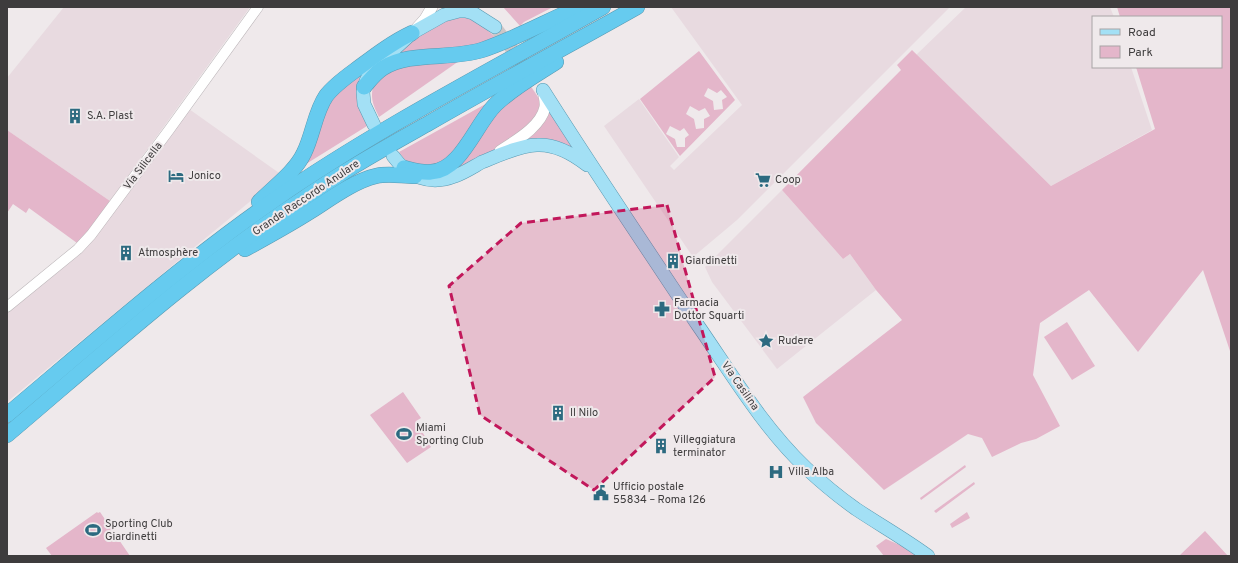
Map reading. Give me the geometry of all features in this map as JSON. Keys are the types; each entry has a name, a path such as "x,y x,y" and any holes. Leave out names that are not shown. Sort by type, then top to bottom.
{"highway":[{"path":"364,87 379,71 392,63 412,59 457,55 482,50 580,7"},
{"name":"Grande Raccordo Anulare","path":"7,415 167,280 223,237 297,185 362,143 604,7"},
{"name":"Grande Raccordo Anulare","path":"7,435 198,275 269,222 307,196 353,166 637,7"},
{"path":"198,275 286,227 360,182 382,175 419,171 432,172 440,171 447,167 460,154 490,111 509,92 585,44 650,7"},
{"path":"223,237 297,164 309,141 322,103 331,91 346,77 386,48 412,33"}],"main road":[{"path":"374,125 364,104 364,87 368,76 374,68 412,33 432,7"},
{"path":"477,7 495,27"},
{"path":"412,33 444,15 462,11 473,13 495,27"},
{"path":"482,162 511,144 533,126 545,107 543,90"},
{"name":"Via Casilina","path":"543,90 596,173 748,398 779,440 805,467 836,494 856,509 928,556"},
{"name":"Via Casilina","path":"410,172 429,180 447,179 482,162 523,147 537,145 553,146 564,150 579,159 596,173"},
{"path":"393,156 410,172"}],"street":[{"name":"Via Silicella","path":"7,307 78,249 91,235 258,7"}],"highlighted area":[{"path":"667,205 715,377 594,490 480,415 449,286 521,223"}],"shaded area":[{"path":"64,7 250,7 110,201 7,130 7,78"},
{"path":"671,7 950,7 737,220 693,257 604,126 639,99 679,157 670,166 674,170 742,105"},
{"path":"966,7 1110,7 1114,16 1092,16 1092,68 1131,68 1152,130 1051,186 916,55"},
{"path":"189,109 282,175 7,402 7,313 78,255 94,239"},
{"path":"782,190 843,259 850,254 876,290 777,369 712,282 705,267"}],"green space":[{"path":"503,7 553,7 524,22 520,26"},
{"path":"1117,7 1231,7 1231,354 1203,270 1138,352 1089,290 1040,323 1033,375 1060,426 1036,439 1021,443 992,457 982,438 968,434 884,490 816,423 803,397 902,320 876,290 850,254 843,259 782,190 901,70 897,65 912,50 1051,186 1155,129 1136,68 1222,68 1222,16 1120,16"},
{"path":"462,14 481,24 498,40 382,63 435,24"},
{"path":"699,51 735,100 680,156 640,99","holes":["708,88 717,93 721,90 727,97 722,100 723,109 714,110 713,101 704,96","690,106 699,111 705,108 710,116 704,119 704,128 696,129 694,119 686,114","670,126 680,131 684,128 689,135 685,138 685,147 677,147 675,139 666,134"]},
{"path":"382,55 360,78 358,85 360,110 367,126 306,164 331,95"},
{"path":"459,61 379,117 372,99 373,87 392,67"},
{"path":"528,82 540,100 541,110 519,137 461,168 441,173 490,114"},
{"path":"491,101 442,167 410,163 405,160 399,152"},
{"path":"549,105 580,154 523,142 533,135 542,121"},
{"path":"7,130 110,201 92,227 77,243 29,208 26,213 13,204 7,213"},
{"path":"1067,322 1095,366 1072,380 1044,337"},
{"name":"Miami Sporting Club","path":"403,392 421,418 416,421 431,447 407,463 370,415"},
{"path":"965,465 966,467 921,500 920,498"},
{"path":"974,482 975,484 936,513 934,511"},
{"name":"Sporting Club Giardinetti","path":"97,512 100,512 130,556 52,556 46,548"},
{"path":"967,512 970,518 952,528 950,524"},
{"path":"1205,531 1228,556 1179,556"},
{"path":"886,539 902,546 916,556 884,556 876,546"}],"tunnel":[{"path":"495,27 543,90"}],"place":[{"name":"S.A. Plast","path":"75,116"},
{"name":"Jonico","path":"176,176"},
{"name":"Coop","path":"763,180"},
{"name":"Atmosphère","path":"126,253"},
{"name":"Giardinetti","path":"673,261"},
{"name":"Farmacia Dottor Squarti","path":"662,309"},
{"name":"Rudere","path":"766,341"},
{"name":"Il Nilo","path":"558,413"},
{"name":"Miami Sporting Club","path":"404,434"},
{"name":"Villeggiatura terminator","path":"661,446"},
{"name":"Villa Alba","path":"776,472"},
{"name":"Ufficio postale 55834 – Roma 126","path":"601,493"},
{"name":"Sporting Club Giardinetti","path":"93,530"}]}
